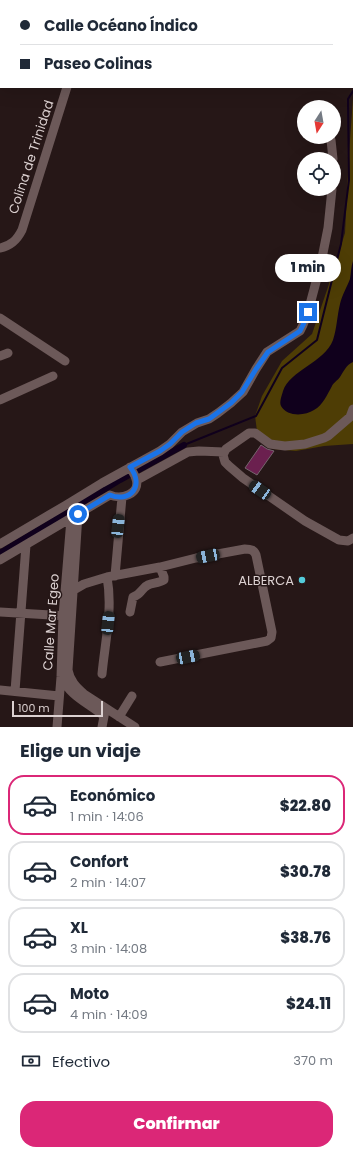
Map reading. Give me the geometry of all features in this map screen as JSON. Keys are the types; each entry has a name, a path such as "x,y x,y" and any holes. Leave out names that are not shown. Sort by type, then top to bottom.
{"street":[{"name":"Colina de Trinidad","path":"0,248 9,245 18,238 22,230 67,88"},
{"path":"0,544 66,505 106,489 133,473 170,444 182,432 196,423 209,419 231,403 242,392 268,352 300,331 303,325 308,312 321,262 328,228 331,196"},
{"path":"0,318 65,361"},
{"path":"0,400 53,376"},
{"path":"133,473 191,451 224,452 249,433 255,433 270,444 285,446 306,444 324,438 330,434 350,417 353,409"},
{"path":"224,452 225,462 243,478 305,521 339,540 348,541 353,538"},
{"path":"106,489 114,497 125,496 133,491 136,485 133,473"},
{"path":"0,560 75,516 106,489"},
{"path":"102,674 111,576 122,497"},
{"name":"Calle Mar Egeo","path":"57,727 59,696 65,677 67,616 75,516"},
{"path":"15,691 26,545"},
{"path":"69,592 84,584 111,576 245,549 254,551 272,632 271,638 267,641 160,662"},
{"path":"130,612 133,597 140,594 143,588 147,585 164,580 160,567"},
{"path":"0,612 67,616"},
{"path":"65,677 65,685 74,695 104,712 119,717 135,727"},
{"path":"0,690 59,696"},
{"path":"119,717 132,696"},
{"path":"102,727 104,712"}],"shaded area":[{"path":"353,98 353,444 324,446 296,451 273,449 260,440 255,416 262,396 282,361 312,334 345,233"},
{"path":"353,261 353,362 347,366 317,408 310,412 301,414 292,414 287,412 280,403 283,391 287,384 292,377 322,355 329,348 333,340 340,304 350,279"}],"building":[{"path":"261,445 274,451 257,475 245,468"}],"waterway":[{"path":"184,445 256,416 282,368 317,340 341,244 349,180 348,99 353,91"},
{"path":"0,553 120,480 184,445"}],"place":[{"name":"ALBERCA","path":"302,580"}],"route":[{"path":"78,514 110,495 114,497 122,497 130,494 137,483 136,477 130,467 160,451 192,425 209,419 231,403 242,392 262,359 268,352 300,331 308,312"}]}
